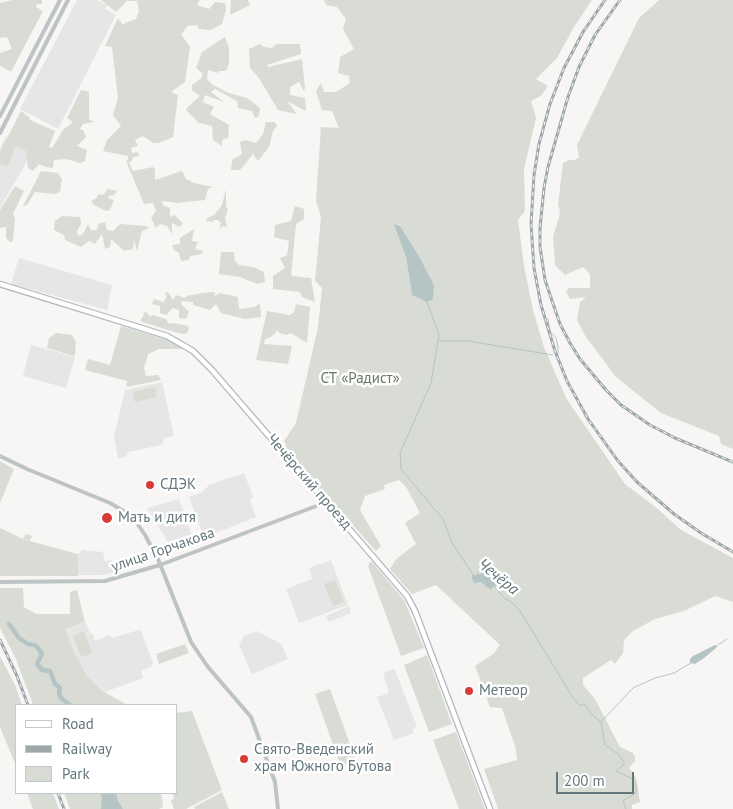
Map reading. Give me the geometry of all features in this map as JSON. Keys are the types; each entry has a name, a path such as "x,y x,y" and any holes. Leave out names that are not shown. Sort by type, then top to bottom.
{"main road":[{"name":"Чечёрский проезд","path":"0,284 167,336 197,354 212,370 397,583 411,604 490,809"}],"street":[{"path":"0,116 60,0"},
{"path":"0,133 68,0"},
{"path":"17,83 19,86 24,87"},
{"path":"8,102 12,101 15,105"},
{"path":"0,456 26,470 110,503 124,511 137,523 160,564 191,642 208,667 251,717 276,782 278,809"},
{"name":"улица Горчакова","path":"0,582 105,581 160,564 327,502"}],"shaded area":[{"path":"77,0 97,0 107,5 105,9 116,15 58,129 20,109"},
{"path":"6,136 33,151 0,208 0,150"},
{"path":"394,224 400,226 434,285 433,299 427,302 412,295 406,257"},
{"path":"19,258 112,285 107,310 11,284"},
{"path":"31,345 75,357 66,388 23,376"},
{"path":"162,382 174,436 165,438 161,445 128,452 126,457 118,458 114,437 125,390"},
{"path":"244,473 253,496 250,501 256,517 206,537 202,532 189,497 201,493 209,485"},
{"path":"179,499 192,536 169,544 147,508"},
{"path":"82,550 103,552 105,561 112,560 116,572 103,575 78,575 78,555"},
{"path":"331,560 348,605 299,623 286,589 312,579 309,568"},
{"path":"488,569 487,574 495,575 500,580 498,585 491,590 481,582 474,583 472,578 472,575 476,575 479,571 478,574"},
{"path":"349,606 351,613 329,622 326,616"},
{"path":"85,622 95,641 110,635 112,638 141,631 153,663 151,667 141,671 143,678 105,692 87,676 64,629"},
{"path":"257,631 281,644 288,659 252,674 239,645 244,636"},
{"path":"715,645 718,646 704,658 695,664 690,663 690,659 693,656"},
{"path":"393,669 417,727 413,728 414,733 394,740 377,697 389,693 383,673"},
{"path":"100,794 116,794 123,809 101,809"}],"green space":[{"path":"12,0 42,0 42,4 37,4 36,7 43,11 11,72 0,66 0,53 12,49 7,37 0,38 0,3"},
{"path":"101,0 200,0 197,5 209,9 215,2 225,3 226,10 222,24 210,30 199,29 197,25 188,26 181,34 190,47 185,82 171,92 178,95 173,137 159,143 153,143 143,136 135,140 138,146 131,148 132,153 138,152 139,156 133,157 129,163 133,171 153,167 155,169 155,180 182,171 186,179 194,183 213,187 208,189 205,200 177,203 162,201 164,206 170,208 170,217 175,215 183,224 179,227 172,223 172,234 167,226 160,224 156,228 151,218 156,211 153,203 144,204 126,161 128,156 103,151 107,140 121,126 113,115 118,98 112,47 105,46 118,18 123,25 136,19 139,11 137,1 127,1 116,12"},
{"path":"231,0 248,0 250,5 230,15"},
{"name":"СТ «Радист»","path":"324,0 592,0 557,58 536,79 548,86 541,96 531,101 536,118 524,169 525,211 518,220 524,266 533,310 544,347 566,398 625,484 658,509 681,530 733,558 733,602 715,596 684,611 655,619 633,631 624,640 623,653 615,664 611,660 583,678 583,685 595,699 620,747 633,753 635,757 635,761 629,768 636,778 640,802 632,805 632,809 498,809 484,769 517,760 516,749 502,708 490,707 475,666 493,654 500,645 436,585 412,594 390,569 396,559 416,544 405,523 420,513 406,487 399,480 384,485 385,489 365,496 360,510 381,546 376,551 284,448 286,445 284,441 296,423 318,327 322,288 315,281 321,217 316,201 321,127 339,128 332,111 322,110 316,91 321,83 324,92 336,92 350,83 349,76 338,73 340,57 354,49 343,29 346,19 337,7 326,5","holes":["395,224 400,226 434,285 412,295 406,257"]},
{"path":"659,0 733,0 733,449 721,444 719,436 661,413 616,377 586,337 577,320 580,302 586,297 570,299 566,292 569,288 590,288 590,274 583,267 565,275 555,265 553,237 560,210 558,205 563,163 579,157 577,145 639,18"},
{"path":"225,37 229,48 229,64 226,71 219,71 218,73 208,70 207,79 213,85 229,93 247,98 260,108 259,116 255,118 252,111 238,108 237,101 215,89 211,92 224,102 205,95 203,102 214,107 210,114 229,125 228,138 222,140 222,146 213,140 212,126 199,123 186,110 200,96 192,90 192,85 203,74 196,68 202,52"},
{"path":"260,44 264,47 272,48 277,44 300,44 301,54 267,65 268,67 302,59 304,91 299,82 290,87 290,95 305,98 306,111 287,101 297,114 278,110 259,78 250,68 249,49"},
{"path":"81,90 89,92 89,119 94,122 83,124 80,129 83,130 86,137 77,146 87,150 85,161 80,163 66,159 54,160 53,168 39,164 33,171 28,168 26,151 16,145 8,166 0,164 0,152 21,111 30,120 55,131 49,147 52,148 63,130 73,122 67,118"},
{"path":"266,122 275,122 277,126 273,131 269,147 258,161 253,154 240,170 231,170 232,160 242,154 240,142 245,140 256,143 263,134"},
{"path":"41,171 58,173 62,179 60,192 55,194 35,192 27,205 23,206"},
{"path":"15,186 24,191 13,214 15,219 13,241 10,242 6,238 6,227 0,228 0,210"},
{"path":"107,189 117,191 114,195 109,196 108,198 114,200 110,210 106,211 94,205 91,201 97,198 98,194 104,195"},
{"path":"226,189 226,206 228,210 225,218 227,227 222,226 219,231 221,223 218,220 213,222 206,221 222,205"},
{"path":"295,206 304,209 304,219 296,224 291,276 311,278 315,302 302,297 300,292 273,289 273,276 285,268 280,258 287,255 289,241 274,237 275,225 291,221"},
{"path":"62,216 80,217 81,224 77,231 78,236 83,234 88,224 91,230 97,230 98,224 105,222 107,230 113,231 120,224 146,226 149,228 142,231 137,251 134,240 133,249 124,251 111,239 110,247 105,249 102,234 95,244 89,241 81,247 65,240 64,235 54,230 55,221"},
{"path":"194,229 192,241 198,242 195,249 203,251 202,254 190,256 189,260 181,261 179,253 174,250 172,245 180,244 180,238"},
{"path":"221,252 234,252 235,261 239,265 253,267 264,272 265,282 257,284 240,277 219,274"},
{"path":"168,292 173,300 176,295 185,298 202,293 215,292 214,296 220,293 238,297 239,309 255,307 260,303 261,317 245,319 221,313 216,304 210,310 193,305 193,302 182,301 181,304 189,312 186,319 179,318 179,310 172,308 167,315 160,313 160,306 152,304 154,299 166,303 164,301 167,297 165,293"},
{"path":"296,304 310,307 307,343 291,333 287,335 279,333 278,330 271,337 265,339 264,344 292,346 288,364 256,360 267,311 290,315 294,312"},
{"path":"144,312 151,316 166,319 169,324 174,323 188,326 189,329 186,334 178,333 142,322 140,320"},
{"path":"121,326 168,340 183,349 159,349 148,354 144,368 146,376 158,375 161,380 126,387 127,381 85,370 88,359 110,365"},
{"path":"56,333 72,335 76,342 75,355 47,348 49,338"},
{"path":"155,387 157,397 135,402 133,392"},
{"path":"0,461 14,469 0,503"},
{"path":"0,528 23,539 26,534 32,536 30,541 26,540 78,554 78,576 0,576"},
{"path":"370,562 404,600 424,648 401,656 368,566"},
{"path":"335,580 344,602 333,606 324,584"},
{"path":"0,588 23,588 24,607 36,614 70,614 70,592 77,590 85,622 65,629 73,650 87,676 103,691 125,704 33,704 16,659 0,628"},
{"path":"84,631 92,653 81,657 73,636"},
{"path":"185,644 189,653 159,664 156,654"},
{"path":"427,655 452,724 429,732 404,665"},
{"path":"0,656 15,685 22,704 15,704 15,764 0,727"},
{"path":"330,689 356,761 341,767 315,694"},
{"path":"192,711 222,790 186,809 174,809 171,801 174,798 172,794 178,794 178,713"},
{"path":"456,732 485,809 459,809 433,740"},
{"path":"222,792 229,809 195,809 194,807"},
{"path":"27,794 53,794 59,809 33,809"},
{"path":"64,794 161,794 163,807 159,809 70,809"}],"waterway":[{"name":"Чечёра","path":"427,302 439,334 431,383 400,453 401,469 443,519 452,543 474,576"},
{"path":"548,319 550,331 556,338 558,354"},
{"path":"438,341 468,341 553,355"},
{"name":"Чечёра","path":"495,587 503,597 514,604 520,611 574,699 579,705 585,705 591,714 601,722 605,745 619,755 624,762 624,765 616,771 631,778 636,783 636,793 623,801 626,809"},
{"path":"9,624 19,638 38,648 42,654 37,664 42,670 50,671 55,684 60,688 59,694 61,698 69,704"},
{"path":"718,645 727,639"},
{"path":"601,722 633,688 655,678 674,673 691,663"}],"railway":[{"path":"605,0 583,32 564,68 550,104 539,144 534,175 531,224 534,268 541,305 555,351 567,381 588,419 618,461 637,482 674,514 733,552"},
{"path":"620,0 595,35 579,67 568,97 548,167 540,228 540,247 545,280 560,324 570,343 580,359 621,405 650,425 675,438 733,462"},
{"path":"0,640 28,704"},
{"path":"58,794 64,809"}],"place":[{"name":"СДЭК","path":"150,485"},
{"name":"Мать и дитя","path":"107,518"},
{"name":"Метеор","path":"469,691"},
{"name":"Свято-Введенский храм Южного Бутова","path":"244,759"}]}
